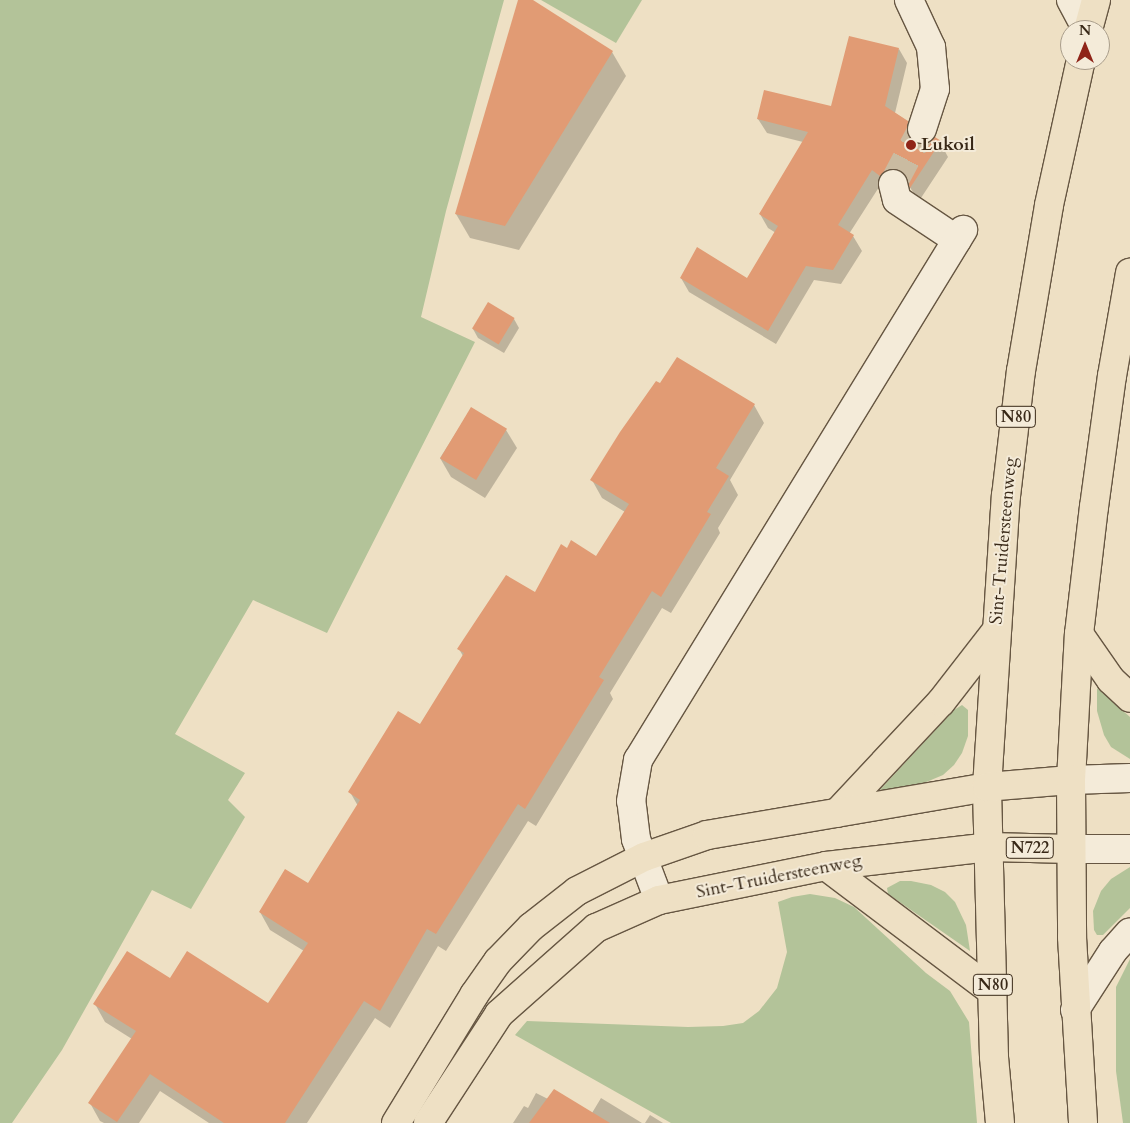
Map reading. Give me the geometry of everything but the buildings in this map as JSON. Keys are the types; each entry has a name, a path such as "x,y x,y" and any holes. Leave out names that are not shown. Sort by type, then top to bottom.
{"main road":[{"path":"1090,20 1096,0"},
{"name":"Sint-Truidersteenweg","path":"989,847 988,787 996,631 1006,496 1021,371 1049,205 1079,70"},
{"path":"1082,1123 1075,1010 1071,780 1080,634 1110,386 1130,273"},
{"path":"837,813 941,702 996,631"},
{"path":"1080,634 1110,680 1130,698"},
{"path":"396,1123 474,995 498,961 531,927 578,891 644,857 707,835 988,787 1071,780"},
{"name":"Sint-Truidersteenweg","path":"428,1123 499,1014 596,928 659,900 826,866 989,847 1071,849"},
{"name":"N80","path":"989,847 994,1057 1000,1123"},
{"path":"826,866 993,992"}],"street":[{"path":"909,0 931,47 935,89 922,129"},
{"path":"1071,0 1082,20"},
{"path":"659,900 636,839 631,801 638,760 960,235 897,200 893,184"},
{"path":"1071,780 1130,778"},
{"path":"1071,849 1130,849"},
{"path":"1075,1010 1112,951 1130,932"}],"green space":[{"path":"0,0 504,0 446,211 421,317 475,342 327,633 253,600 175,734 245,773 228,800 245,817 191,909 152,890 62,1050 12,1123 0,1123"},
{"path":"541,0 642,0 616,43"},
{"path":"1097,688 1130,717 1130,759 1111,747 1104,735 1097,711"},
{"path":"962,705 968,710 968,736 962,753 954,765 943,775 924,783 878,792 954,710"},
{"path":"1130,867 1130,908 1103,935 1097,935 1094,930 1093,911 1101,891 1111,879"},
{"path":"900,881 931,885 945,892 955,902 966,925 970,951 888,894 887,888"},
{"path":"810,894 835,898 854,907 926,973 950,991 969,1022 977,1123 671,1123 515,1035 527,1021 688,1027 723,1026 743,1023 759,1011 777,988 787,952 778,902"},
{"path":"1130,959 1130,1123 1123,1123 1116,1071 1116,987"}],"tunnel":[{"path":"893,184 922,129"}],"place":[{"name":"Lukoil","path":"911,145"}]}
